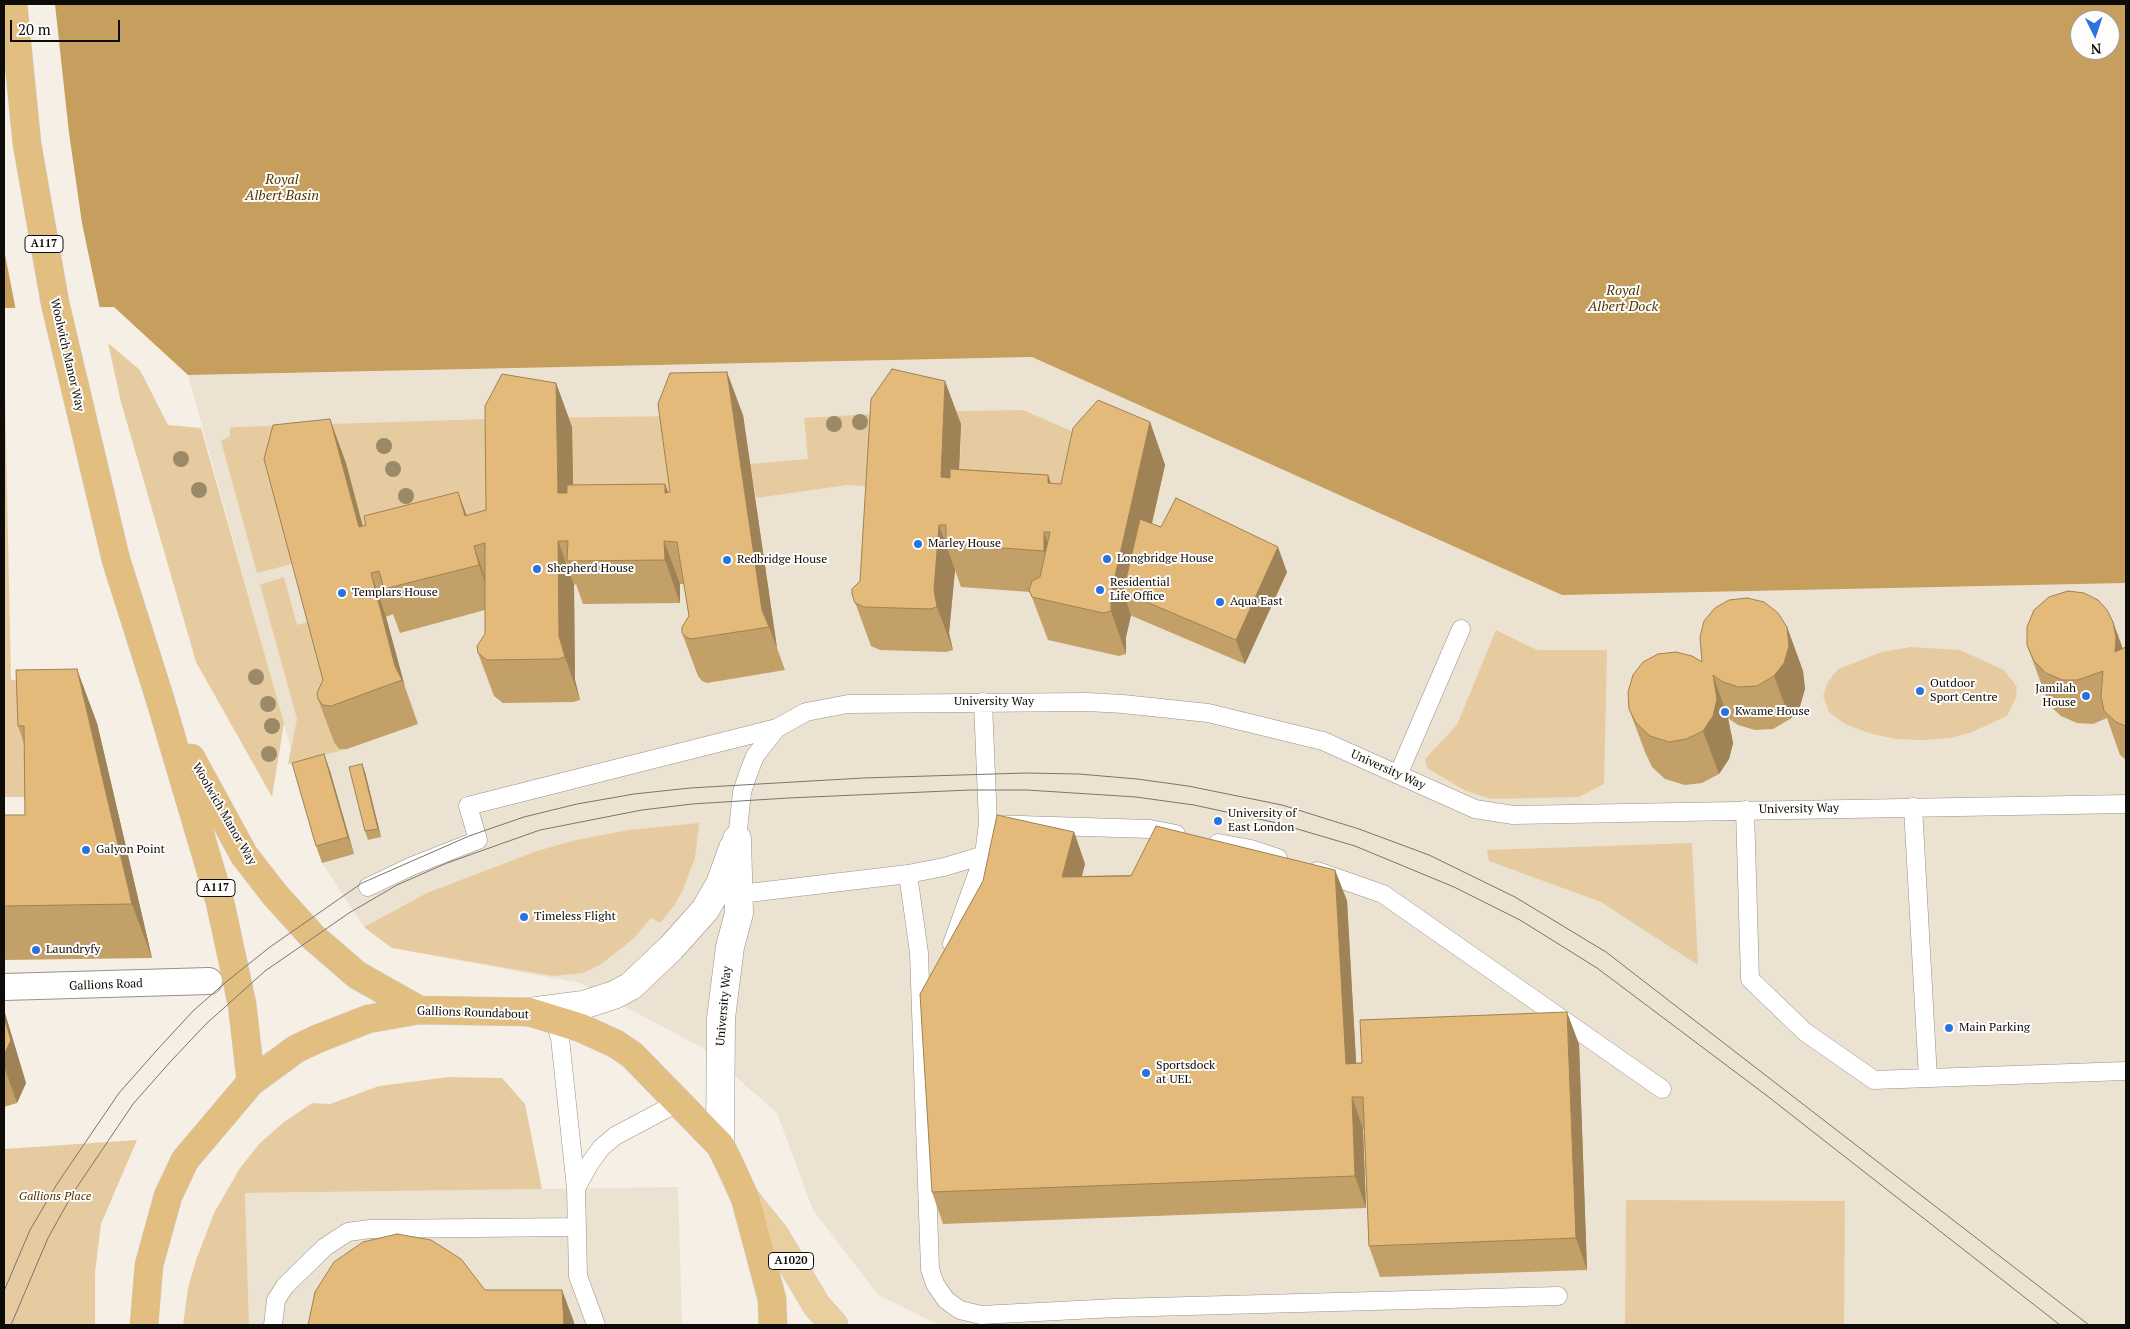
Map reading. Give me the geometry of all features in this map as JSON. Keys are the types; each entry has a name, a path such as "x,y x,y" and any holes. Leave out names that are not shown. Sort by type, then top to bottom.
{"highway":[{"name":"Woolwich Manor Way","path":"13,4 28,144 54,303 116,560 160,699 220,902 242,1004 251,1082"},
{"name":"Woolwich Manor Way","path":"160,699 244,855 275,895 313,937 357,975 419,1010"},
{"name":"Gallions Roundabout","path":"144,1325 148,1265 168,1196 185,1160 251,1082 296,1049 317,1039 368,1019 419,1010 541,1016 581,1028 616,1044 632,1055 720,1145 745,1198 772,1299 773,1325"}],"main road":[{"name":"A1020","path":"745,1198 774,1234 817,1306 834,1325"}],"street":[{"name":"University Way","path":"720,1145 721,1018 730,947 739,914 740,894 737,838"},
{"name":"University Way","path":"541,1016 614,995 631,986 671,948 705,910 720,884 737,838"},
{"name":"Gallions Road","path":"4,987 209,981"}],"lane":[{"path":"1398,775 1461,629"},
{"path":"946,963 984,855 988,824 983,702"},
{"name":"University Way","path":"737,838 742,792 750,768 755,756 777,728 806,712 848,704 983,702 1123,704 1208,713 1323,741 1487,813 1513,815 2126,804"},
{"path":"368,887 412,866 478,840 468,806 777,728"},
{"path":"1913,807 1928,1078"},
{"path":"1745,810 1750,980 1805,1032 1874,1080 2126,1072"},
{"path":"988,824 1150,829 1252,849 1383,894 1662,1089"},
{"path":"740,894 908,874 944,867 984,855"},
{"path":"908,874 919,953 930,1269 935,1284 946,1300 960,1310 981,1315 1115,1308 1558,1296"},
{"path":"922,1009 938,979"},
{"path":"541,1016 560,1038 576,1188 578,1276 596,1325"},
{"path":"576,1188 601,1148 615,1136 679,1102"},
{"path":"273,1325 276,1300 285,1286 325,1247 348,1232 370,1229 576,1227"}],"shaded area":[{"name":"University of East London","path":"1032,357 1562,595 2126,583 2126,1325 939,1325 878,1295 813,1210 777,1113 703,1048 580,983 392,948 364,927 322,863 188,375"},
{"path":"678,1187 682,1325 249,1325 245,1193"}],"green space":[{"path":"108,343 140,370 168,425 201,428 284,723 272,797 196,662 121,402"},
{"path":"4,346 11,680 33,679 38,797 4,797"},
{"path":"1023,410 1108,447 1081,500 959,493 961,424 909,412"},
{"path":"906,412 883,487 847,485 756,498 750,464 808,459 804,418"},
{"path":"686,416 683,511 573,513 572,427 501,510 257,573 221,441 230,436 230,428 237,427 518,418"},
{"path":"284,577 297,625 311,621 339,749 347,749 288,764 297,719 260,585"},
{"path":"1496,630 1537,650 1607,650 1604,784 1579,797 1491,799 1464,790 1427,768 1425,759 1457,725"},
{"name":"Outdoor Sport Centre","path":"1911,647 1960,650 2004,670 2017,687 2016,698 2007,716 1972,732 1951,738 1922,740 1895,739 1869,733 1845,724 1829,712 1823,696 1828,682 1838,669 1882,652"},
{"path":"699,823 695,858 682,892 673,907 660,923 651,918 634,938 600,965 583,973 553,976 392,948 364,927 427,893 537,851 576,840 629,830"},
{"path":"1692,843 1698,965 1601,902 1489,861 1487,850"},
{"path":"449,1077 502,1078 525,1104 542,1189 245,1193 249,1325 183,1325 188,1288 196,1260 214,1213 240,1168 259,1144 284,1122 312,1103 330,1104 379,1086"},
{"name":"Gallions Place","path":"137,1140 101,1224 95,1273 95,1325 4,1325 4,1149"},
{"path":"1626,1200 1845,1201 1844,1325 1625,1325"}],"water":[{"name":"Royal Albert Dock","path":"4,4 2126,4 2126,583 1562,595 1032,357 188,375 114,307 4,308"}],"pier":[{"path":"4,4 55,4 69,133 82,223 100,309 16,311 4,249"}],"building":[{"path":"892,369 945,381 941,477 950,478 950,469 1048,475 1048,483 1061,484 1073,428 1098,400 1150,422 1111,594 1111,611 1103,613 1032,597 1029,590 1032,581 1040,577 1050,532 1044,532 1044,551 946,544 946,525 939,525 934,590 937,607 930,609 864,607 855,603 852,589 860,581 871,399"},
{"path":"727,372 762,610 769,627 691,639 686,637 682,633 682,627 689,616 677,542 664,541 665,560 567,561 568,541 558,541 559,636 565,657 558,659 487,660 478,653 477,646 485,634 485,543 474,546 479,565 384,589 379,571 371,573 395,666 402,680 331,706 323,705 318,699 317,693 323,680 264,459 273,425 330,419 359,527 366,525 364,516 458,492 465,516 486,510 485,406 502,374 556,383 558,493 567,493 567,485 665,484 665,493 670,492 658,404 670,373"},
{"path":"1176,498 1278,547 1236,640 1123,592 1140,519 1161,527"},
{"path":"2068,591 2084,593 2098,600 2107,610 2113,622 2116,637 2115,652 2126,647 2126,726 2116,722 2104,711 2101,696 2103,671 2078,680 2062,680 2046,673 2034,661 2027,645 2027,627 2034,610 2049,597"},
{"path":"1747,598 1764,602 1778,613 1787,627 1789,646 1784,663 1774,676 1757,686 1739,687 1723,682 1713,675 1717,699 1713,716 1703,731 1686,739 1669,742 1650,736 1636,723 1629,709 1628,692 1633,675 1643,662 1658,654 1676,652 1692,656 1702,662 1700,637 1704,621 1715,608 1729,600"},
{"name":"Galyon Point","path":"77,669 132,904 4,906 4,815 25,815 24,726 18,726 16,670"},
{"path":"324,754 348,837 316,846 292,763"},
{"path":"362,764 378,829 365,831 349,767"},
{"name":"Sportsdock at UEL","path":"997,815 1074,832 1062,877 1131,876 1156,826 1335,870 1346,1064 1362,1063 1360,1020 1567,1012 1576,1238 1369,1246 1363,1097 1352,1097 1355,1176 932,1192 920,994 983,881"},
{"path":"4,1017 11,1040 4,1055"},
{"path":"397,1234 431,1240 461,1259 485,1290 562,1290 564,1325 308,1325 315,1292 334,1262 363,1242"}],"tram line":[{"path":"4,1291 30,1230 57,1184 119,1093 193,1011 226,982 270,947 362,883 469,836 524,817 577,804 634,794 690,788 863,778 1026,773 1079,774 1137,779 1188,786 1282,805 1359,829 1429,855 1515,897 1606,952 2089,1325"},
{"path":"11,1325 48,1238 73,1193 133,1104 206,1024 265,971 349,913 397,885 447,863 540,830 642,810 692,804 788,798 970,790 1027,790 1136,797 1194,805 1277,823 1355,846 1454,887 1520,920 1597,968 1766,1095 2060,1325"}],"place":[{"name":"Marley House","path":"918,544"},
{"name":"Longbridge House","path":"1107,559"},
{"name":"Redbridge House","path":"727,560"},
{"name":"Shepherd House","path":"537,569"},
{"name":"Residential Life Office","path":"1100,590"},
{"name":"Templars House","path":"342,593"},
{"name":"Aqua East","path":"1220,602"},
{"name":"Outdoor Sport Centre","path":"1920,691"},
{"name":"Jamilah House","path":"2086,696"},
{"name":"Kwame House","path":"1725,712"},
{"name":"University of East London","path":"1218,821"},
{"name":"Galyon Point","path":"86,850"},
{"name":"Timeless Flight","path":"524,917"},
{"name":"Laundryfy","path":"36,950"},
{"name":"Main Parking","path":"1949,1028"},
{"name":"Sportsdock at UEL","path":"1146,1073"}],"water label":[{"name":"Royal Albert Basin","path":"282,188"}]}
